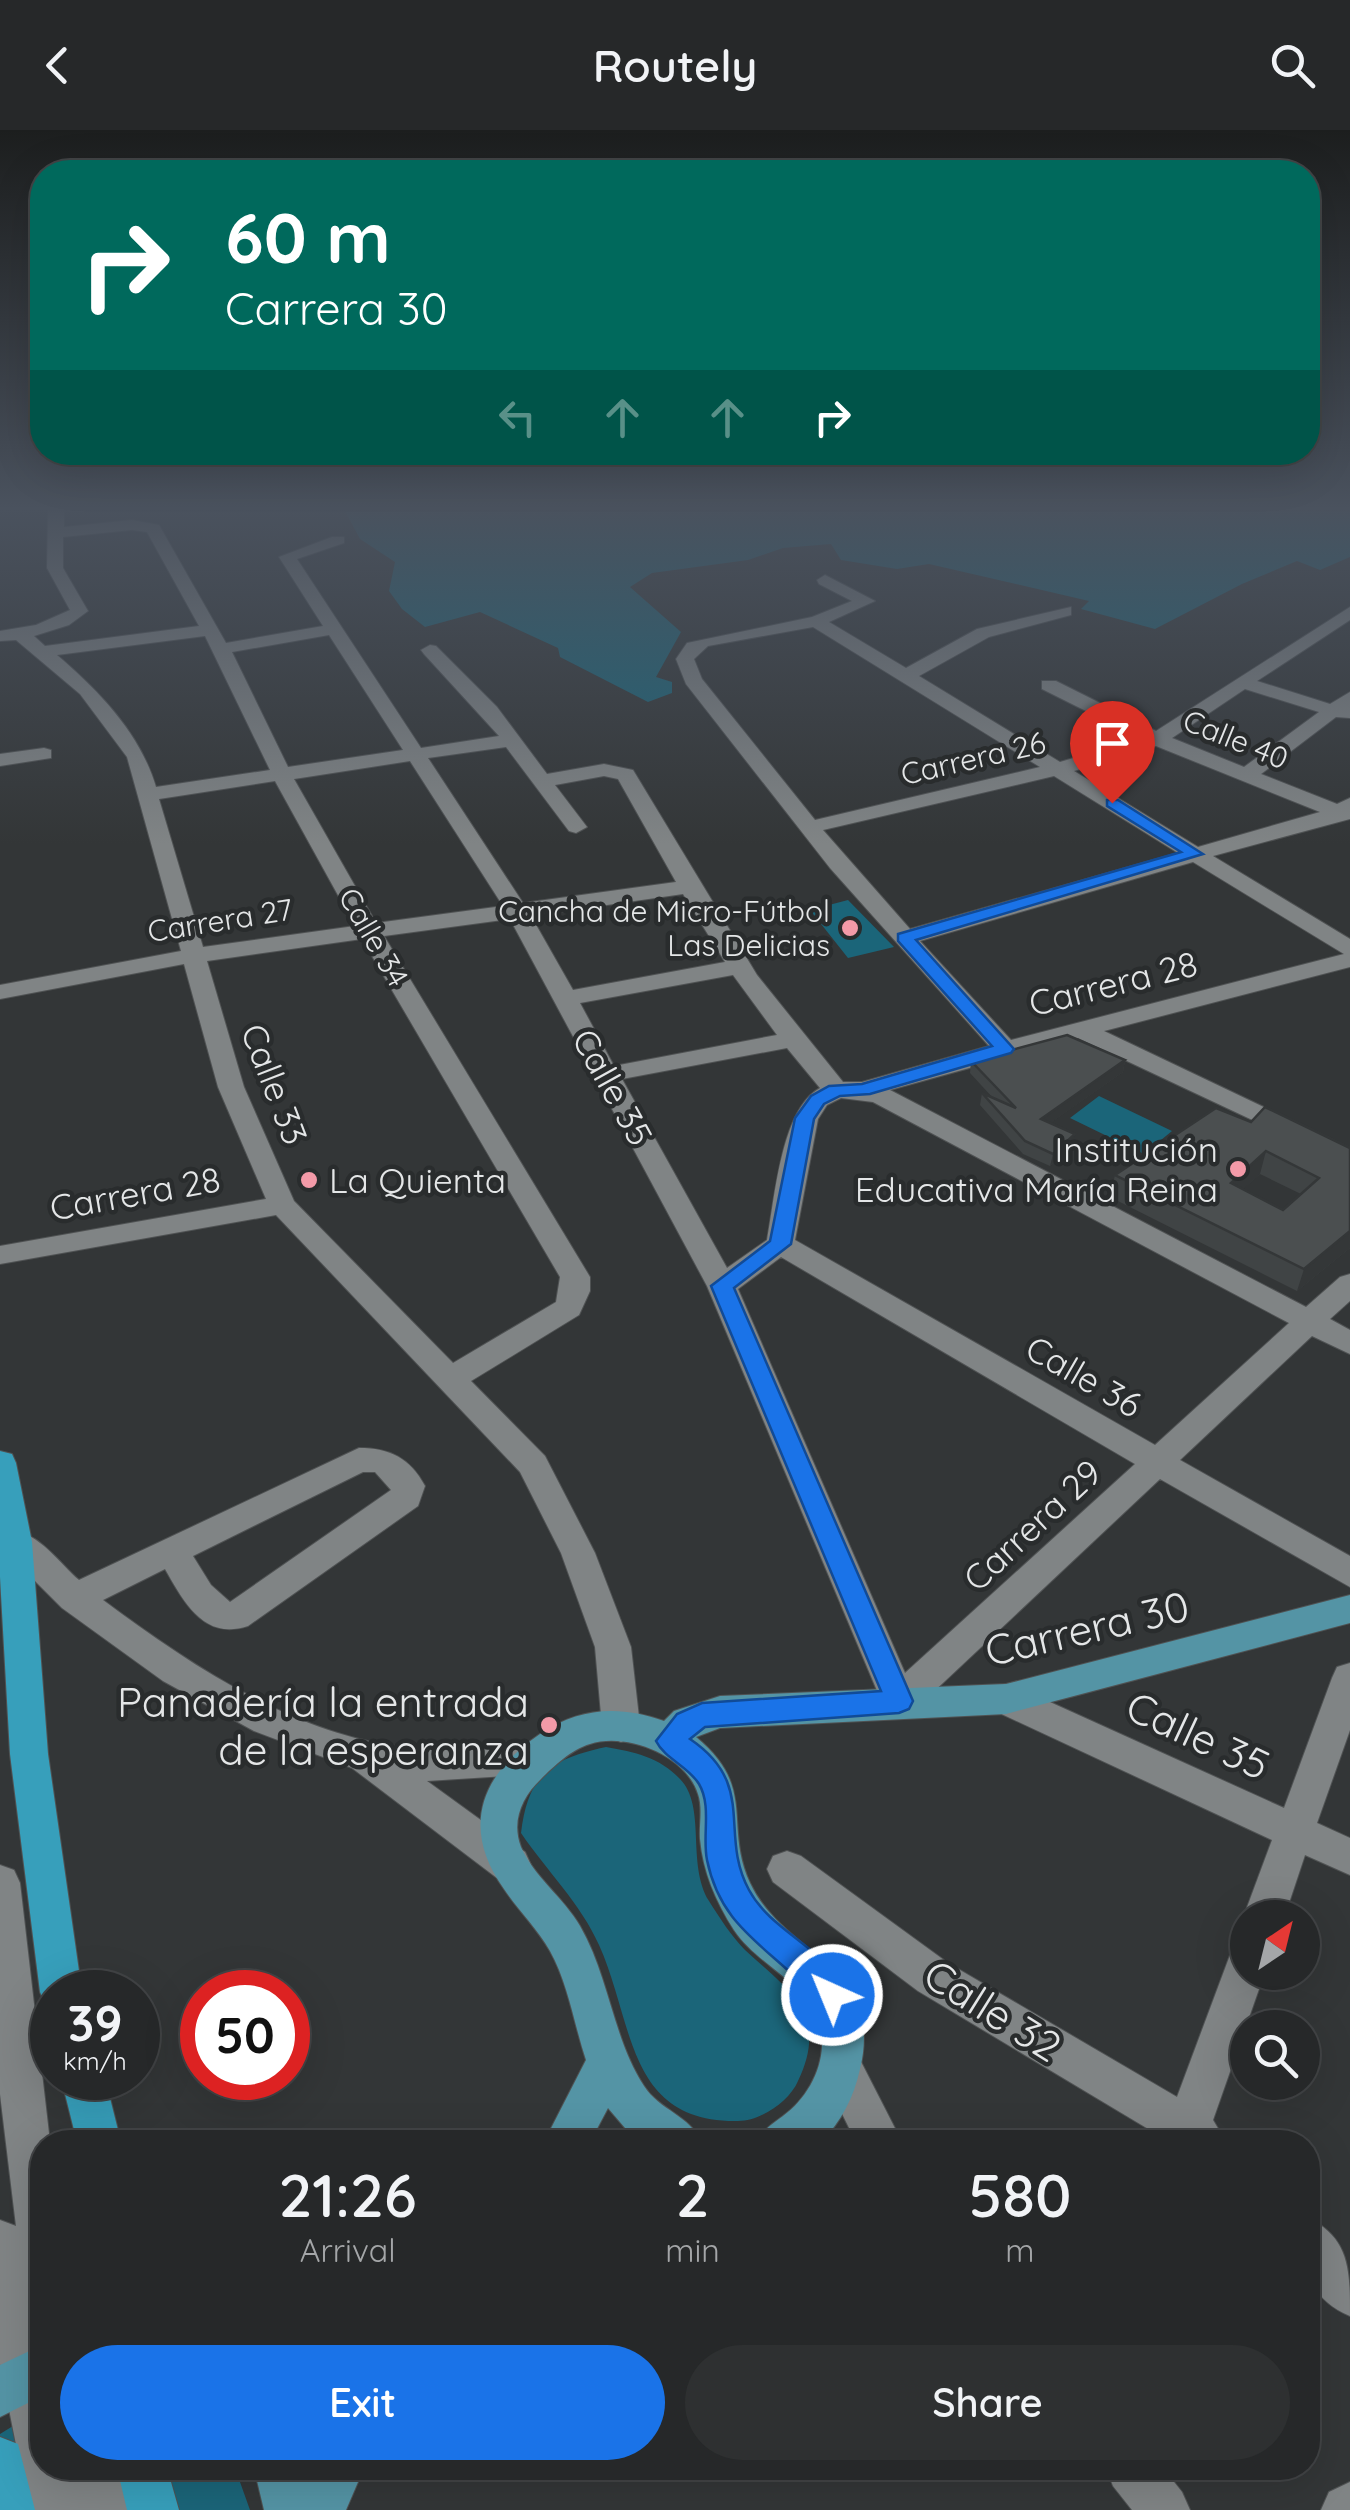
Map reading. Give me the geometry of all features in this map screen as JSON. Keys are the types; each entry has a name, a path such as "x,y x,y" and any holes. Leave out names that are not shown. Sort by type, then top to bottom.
{"highway":[{"path":"0,1463 15,1542 29,1754 58,1970"},
{"path":"73,2100 76,2130"},
{"path":"88,2100 95,2130"},
{"path":"0,2462 9,2510"},
{"path":"145,2480 153,2510"}],"main road":[{"name":"Carrera 30","path":"670,1741 687,1722 702,1715 899,1701 1006,1699 1350,1610"},
{"path":"654,2130 629,2104 616,2080 573,1953 549,1913 511,1865 498,1833 498,1816 518,1777 536,1758 589,1727 621,1726 670,1741 694,1758 710,1777 719,1798 722,1860 737,1900 770,1939 804,1964 832,1995 843,2029 842,2067 830,2096 813,2120 798,2130"},
{"path":"572,2130 610,2059"},
{"path":"282,2480 290,2510"},
{"path":"320,2510 333,2480"}],"street":[{"path":"21,641 61,622"},
{"name":"Calle 34","path":"205,622 282,775 370,931 575,1276 575,1291 568,1308 450,1379"},
{"name":"Calle 35","path":"329,622 518,912 722,1286 899,1701"},
{"path":"810,622 703,642 687,652 685,659 693,680 811,828 1004,1049"},
{"path":"818,622 1350,949"},
{"path":"906,676 983,633 1024,622"},
{"name":"Carrera 26","path":"811,828 1058,769 1157,739 1335,622"},
{"path":"221,649 334,629"},
{"path":"21,641 209,630"},
{"name":"Calle 33","path":"21,641 87,690 137,757 231,1087 282,1205 534,1465 578,1553 614,1647 621,1726"},
{"path":"430,650 490,711 576,827"},
{"path":"1243,682 1345,708"},
{"name":"Calle 40","path":"1049,685 1157,739 1245,776 1346,811"},
{"path":"1245,776 1345,708"},
{"path":"146,796 511,740"},
{"path":"0,760 44,754"},
{"path":"540,781 613,769 626,774 688,887 790,1040 850,1090"},
{"path":"904,938 1346,811"},
{"name":"Carrera 27","path":"0,992 192,956 688,887"},
{"name":"Carrera 28","path":"850,1090 1350,960"},
{"path":"565,1000 739,967"},
{"path":"1084,1031 1350,1158"},
{"path":"605,1075 790,1040"},
{"path":"722,1286 780,1244 804,1118 818,1100 850,1090 882,1096 1350,1343"},
{"name":"Carrera 28","path":"0,1256 282,1205"},
{"name":"Calle 36","path":"780,1244 1350,1573"},
{"name":"Carrera 29","path":"899,1701 1350,1284"},
{"path":"74,1598 174,1553 359,1460 383,1460 409,1486 406,1497 236,1616 224,1618 212,1613 174,1553"},
{"path":"15,1542 74,1598 121,1635 203,1685 296,1730 364,1756 449,1764 536,1758"},
{"path":"1269,1900 1350,1678"},
{"name":"Calle 35","path":"1006,1699 1350,1858"},
{"path":"364,1756 511,1865"},
{"name":"Calle 32","path":"788,1868 933,1977 1188,2130"},
{"path":"0,1884 30,2158"},
{"path":"1197,2130 1239,1990"},
{"path":"842,2067 874,2130"},
{"path":"0,2243 30,2406"},
{"path":"1320,2256 1350,2292"},
{"path":"49,2480 55,2510"},
{"path":"99,2480 107,2510"},
{"path":"1140,2480 1164,2510"},
{"path":"1152,2480 1172,2510"}],"shaded area":[{"path":"502,622 670,622 681,632 656,677 672,682 672,693 648,702 560,657 558,648"},
{"path":"1129,622 1168,622 1155,629"},
{"name":"Cancha de Micro-Fútbol Las Delicias","path":"848,900 894,947 848,958 810,910"},
{"path":"1099,1096 1172,1131 1144,1154 1070,1118"},
{"path":"606,1747 646,1757 664,1765 680,1779 693,1805 699,1870 709,1901 740,1945 789,1991 807,2021 807,2058 794,2089 781,2103 755,2118 738,2121 701,2117 674,2105 654,2086 640,2063 592,1930 521,1833 529,1797 545,1773 570,1757"},
{"path":"30,2415 30,2480 239,2480 250,2510 0,2510 0,2434"}],"building":[{"path":"1067,1035 1125,1060 1041,1119 1075,1134 1053,1154 1025,1141 982,1093 1016,1108 971,1061"},
{"path":"1265,1107 1350,1148 1350,1231 1304,1269 1115,1175 1216,1108 1251,1122","holes":["1266,1151 1319,1178 1283,1210 1231,1183"]}],"place":[{"name":"Cancha de Micro-Fútbol Las Delicias","path":"850,928"},
{"name":"Institución Educativa María Reina","path":"1238,1169"},
{"name":"La Quienta","path":"309,1180"},
{"name":"Panadería la entrada de la esperanza","path":"549,1725"}],"route":[{"path":"832,1995 804,1964 770,1939 737,1900 722,1860 719,1798 710,1777 694,1758 670,1741 687,1722 702,1715 899,1701 722,1286 780,1244 804,1118 818,1100 836,1090 863,1090 1004,1049 904,938 1194,854 1112,803"}]}
